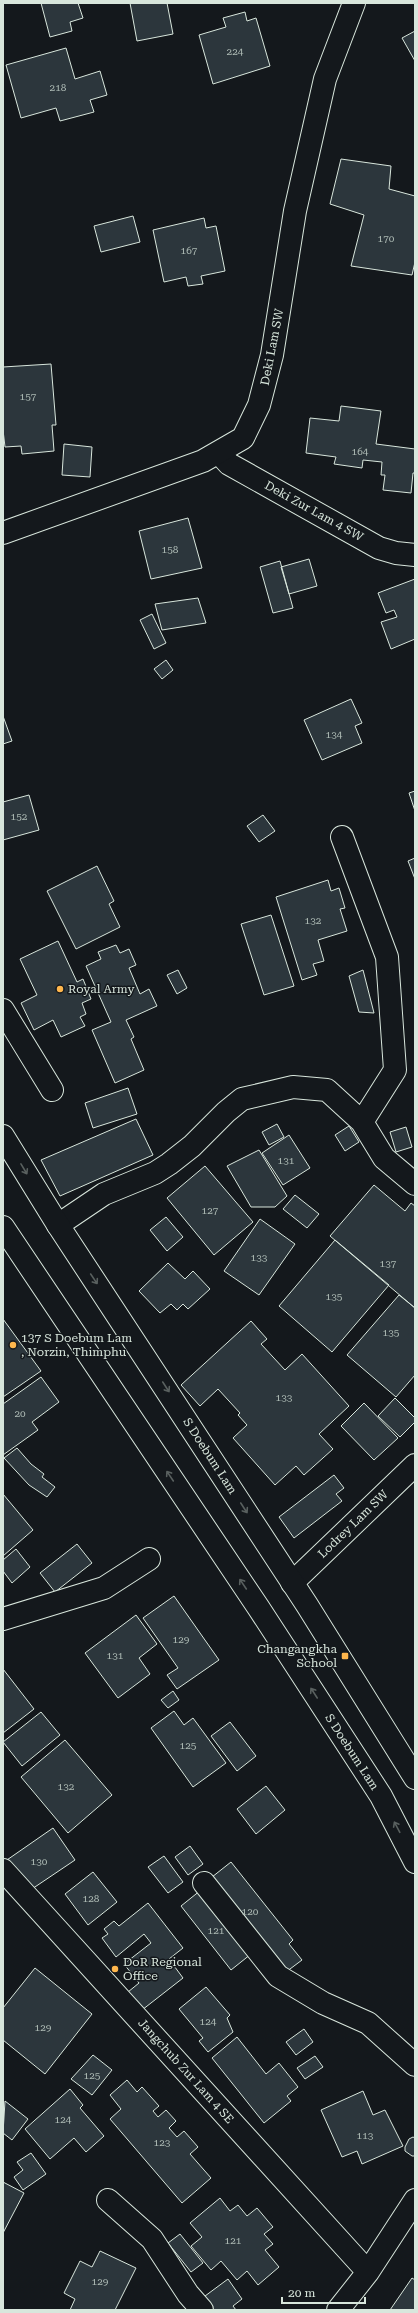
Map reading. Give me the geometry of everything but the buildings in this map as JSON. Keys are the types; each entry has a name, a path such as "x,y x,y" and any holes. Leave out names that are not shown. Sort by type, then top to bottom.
{"street":[{"name":"Deki Lam SW","path":"3,533 203,461 243,438 259,405 272,355 296,210 325,79 354,3"},
{"name":"Deki Zur Lam 4 SW","path":"219,453 228,464 379,548 396,553 415,555"},
{"path":"342,837 387,957 390,995 395,1070 362,1122"},
{"path":"3,1010 52,1090"},
{"path":"58,1225 104,1194 155,1172 169,1164 192,1146 226,1112 242,1099 293,1087 327,1090 362,1122 384,1158 415,1184"},
{"name":"S Doebum Lam","path":"3,1136 58,1225 149,1361 292,1583 415,1778"},
{"name":"S Doebum Lam","path":"3,1227 258,1607 381,1796 415,1862"},
{"name":"Lodrey Lam SW","path":"292,1583 415,1465"},
{"path":"3,1619 104,1588 149,1559"},
{"name":"Jangchub Zur Lam 4 SE","path":"3,1870 368,2272"},
{"path":"204,1883 278,1976 323,2003 368,2023 415,2065"},
{"path":"108,2200 152,2239 188,2294 202,2310"},
{"path":"338,2310 368,2272 415,2200"}],"place":[{"name":"Royal Army","path":"60,989"},
{"name":"137 S Doebum Lam , Norzin, Thimphu","path":"13,1345"},
{"name":"Changangkha School","path":"345,1656"},
{"name":"DoR Regional Office","path":"115,1969"}]}
